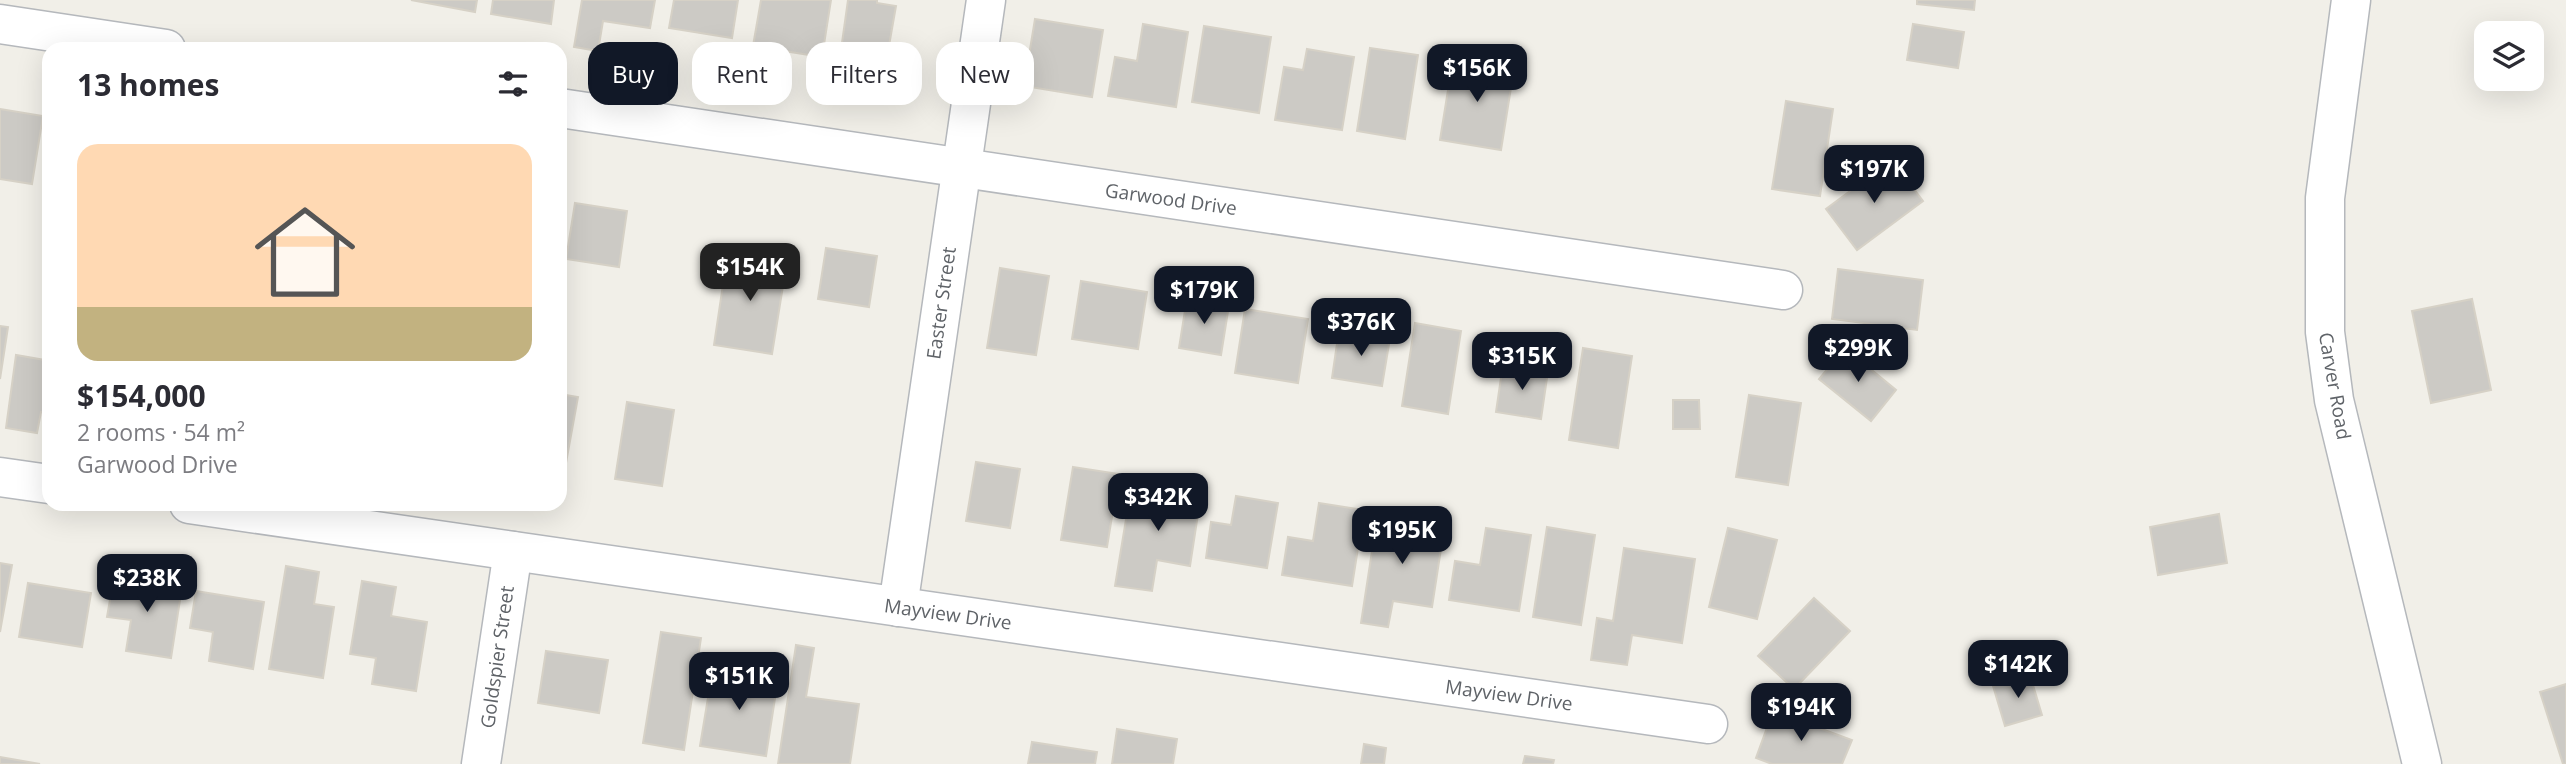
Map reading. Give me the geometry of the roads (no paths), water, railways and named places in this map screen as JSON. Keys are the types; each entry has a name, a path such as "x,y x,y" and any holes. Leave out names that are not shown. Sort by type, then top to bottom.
{"street":[{"name":"Easter Street","path":"898,607 986,0"},
{"name":"Carver Road","path":"2351,0 2325,198 2325,332 2334,400 2422,764"},
{"path":"0,24 120,42"},
{"name":"Garwood Drive","path":"567,109 1783,290"},
{"path":"0,477 42,483"},
{"name":"Mayview Drive","path":"237,511 1707,724"},
{"name":"Goldspier Street","path":"481,764 513,551"}]}
